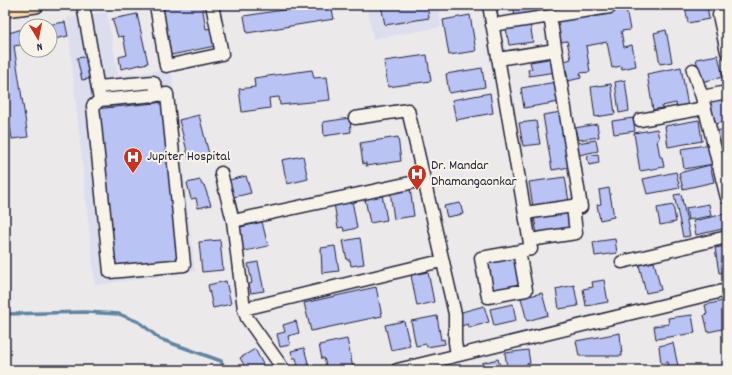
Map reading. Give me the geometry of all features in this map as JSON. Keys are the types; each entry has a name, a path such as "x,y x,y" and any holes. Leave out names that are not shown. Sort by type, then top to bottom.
{"main road":[{"path":"5,9 36,5"}],"street":[{"path":"83,5 100,100"},
{"path":"156,5 166,66 222,54 212,5"},
{"path":"489,5 531,248 481,258 488,297 526,290 519,251"},
{"path":"492,25 610,7"},
{"path":"719,14 727,52"},
{"path":"550,16 581,207"},
{"path":"498,59 556,50"},
{"path":"693,70 703,102 727,198"},
{"path":"98,87 153,82 157,91 154,96"},
{"path":"640,120 703,102 727,92"},
{"path":"167,94 184,265 146,266 110,272 93,106 100,100 154,96 167,94"},
{"path":"355,118 408,110 441,261 455,314 455,342 457,355"},
{"path":"221,173 233,221 244,309 247,318 284,370"},
{"path":"233,221 424,180"},
{"path":"525,213 572,206 576,233 530,240"},
{"path":"622,262 727,237"},
{"path":"244,309 441,261"},
{"path":"397,370 727,290"}],"shaded area":[{"path":"367,5 438,5 441,27 373,39"},
{"name":"Jupiter Hospital","path":"107,12 118,76 171,69 195,271 95,285 67,18"}],"building":[{"path":"162,5 202,5 206,29 217,27 220,45 171,55"},
{"path":"315,5 331,5 334,19 247,33 244,16"},
{"path":"381,5 427,5 429,18 385,25"},
{"path":"513,5 538,5 539,12 515,16"},
{"path":"707,5 709,19 688,23 685,6"},
{"path":"720,5 727,5 727,44"},
{"path":"626,8 630,30 621,31 624,47 632,45 636,66 622,69 621,66 612,68 607,42 586,46 590,72 580,73 581,78 568,81 565,61 571,59 567,41 561,42 557,21"},
{"path":"137,14 148,63 121,69 119,57 127,55 123,36 118,37 112,19"},
{"path":"470,15 476,51 449,55 443,20"},
{"path":"65,22 68,36 58,38 58,23"},
{"path":"530,23 533,42 509,45 506,28"},
{"path":"18,30 18,45 14,46 28,137 12,139 5,94 5,34"},
{"path":"666,30 672,62 660,64 654,33"},
{"path":"427,55 431,81 388,87 384,61"},
{"path":"718,55 723,77 701,82 696,59"},
{"path":"90,56 94,78 82,80 77,58"},
{"path":"554,58 556,72 529,76 528,70 532,69 530,62"},
{"path":"681,67 688,107 677,109 676,103 662,106 662,108 653,110 647,74"},
{"path":"482,68 485,87 449,93 446,74"},
{"path":"312,70 314,78 327,77 330,100 280,105 279,97 269,98 270,108 242,112 239,89 255,87 254,78"},
{"path":"625,80 629,111 619,113 615,82"},
{"path":"556,82 559,102 524,108 521,88"},
{"path":"611,84 615,114 595,117 591,87"},
{"path":"490,93 493,113 456,120 452,100"},
{"path":"726,98 727,121 715,124 710,101"},
{"name":"Jupiter Hospital","path":"165,102 181,259 111,266 95,109"},
{"path":"561,112 570,167 552,170 543,115"},
{"path":"199,115 209,154 189,159 179,120"},
{"path":"350,118 351,132 324,136 323,122"},
{"path":"633,118 635,131 614,134 612,121"},
{"path":"699,120 702,141 668,147 665,126"},
{"path":"536,121 540,144 523,146 519,123"},
{"path":"597,124 599,137 578,140 575,128"},
{"path":"727,128 727,150 719,152 714,132"},
{"path":"657,129 660,157 662,157 664,167 640,171 634,133"},
{"path":"398,137 401,161 366,166 366,163 363,164 360,143"},
{"path":"596,140 598,151 579,155 577,143"},
{"path":"711,144 714,164 684,169 681,149"},
{"path":"598,154 599,163 589,165 587,156"},
{"path":"303,156 308,179 287,184 282,160"},
{"path":"710,165 714,182 683,189 679,173"},
{"path":"676,172 680,188 647,194 643,179"},
{"path":"246,176 251,193 230,198 225,181"},
{"path":"565,177 569,202 562,201 533,207 529,182"},
{"path":"200,180 202,185 204,185 211,205 198,208 196,198 191,199 187,183"},
{"path":"410,188 414,216 394,219 390,191"},
{"path":"609,188 614,217 600,220 597,205 601,204 599,190"},
{"path":"681,194 690,236 683,237 674,195"},
{"path":"382,195 387,220 370,223 365,199"},
{"path":"352,200 357,228 344,231 343,227 338,228 334,203"},
{"path":"460,203 463,214 447,217 444,206"},
{"path":"709,204 711,216 688,220 686,208"},
{"path":"673,205 676,222 660,225 657,208"},
{"path":"569,212 572,228 537,234 534,217"},
{"path":"725,214 727,228 696,235 693,221"},
{"path":"262,222 268,246 241,252 236,228"},
{"path":"360,238 364,264 351,266 350,260 347,260 343,241"},
{"path":"615,239 617,253 595,256 593,242"},
{"path":"220,240 223,270 202,272 199,242"},
{"path":"335,246 339,271 322,273 321,248"},
{"path":"727,246 727,272 719,273 715,248"},
{"path":"514,255 520,286 492,292 487,260"},
{"path":"258,262 264,291 251,293 249,284 252,283 248,264"},
{"path":"654,262 661,290 646,293 639,265"},
{"path":"428,272 434,302 417,306 411,275"},
{"path":"604,280 608,302 586,306 583,289 593,287 592,282"},
{"path":"226,281 231,304 213,308 208,285"},
{"path":"574,285 578,306 559,309 556,289"},
{"path":"376,287 382,316 311,331 304,303"},
{"path":"542,293 548,315 527,321 521,298"},
{"path":"727,300 727,328 708,332 704,315 707,314 705,305"},
{"path":"513,304 516,321 494,326 490,309"},
{"path":"484,306 489,322 469,328 468,324 461,326 458,313"},
{"path":"692,315 695,333 656,339 654,326 669,324 668,318"},
{"path":"437,316 441,340 444,339 445,344 427,347 426,344 416,346 411,321"},
{"path":"296,321 299,333 288,336 290,345 280,347 277,334 285,332 283,325"},
{"path":"404,321 410,346 391,350 385,325"},
{"path":"620,333 622,356 579,356 576,341"},
{"path":"347,339 353,368 323,370 323,366 326,365 324,358 322,359 319,345"},
{"path":"673,343 678,366 669,368 668,362 661,364 659,346"},
{"path":"304,348 310,370 299,370 296,358 293,358 291,351"},
{"path":"255,349 266,370 247,370 240,358"},
{"path":"528,350 530,363 526,364 527,370 510,370 510,368 507,368 505,353"},
{"path":"498,359 501,370 484,370 482,363"},
{"path":"469,365 470,370 458,370 458,368"}],"waterway":[{"path":"5,314 85,312 119,314 139,322 160,339 221,361 226,370"}],"place":[{"name":"Jupiter Hospital","path":"133,174"},
{"name":"Dr. Mandar Dhamangaonkar","path":"417,191"}]}
